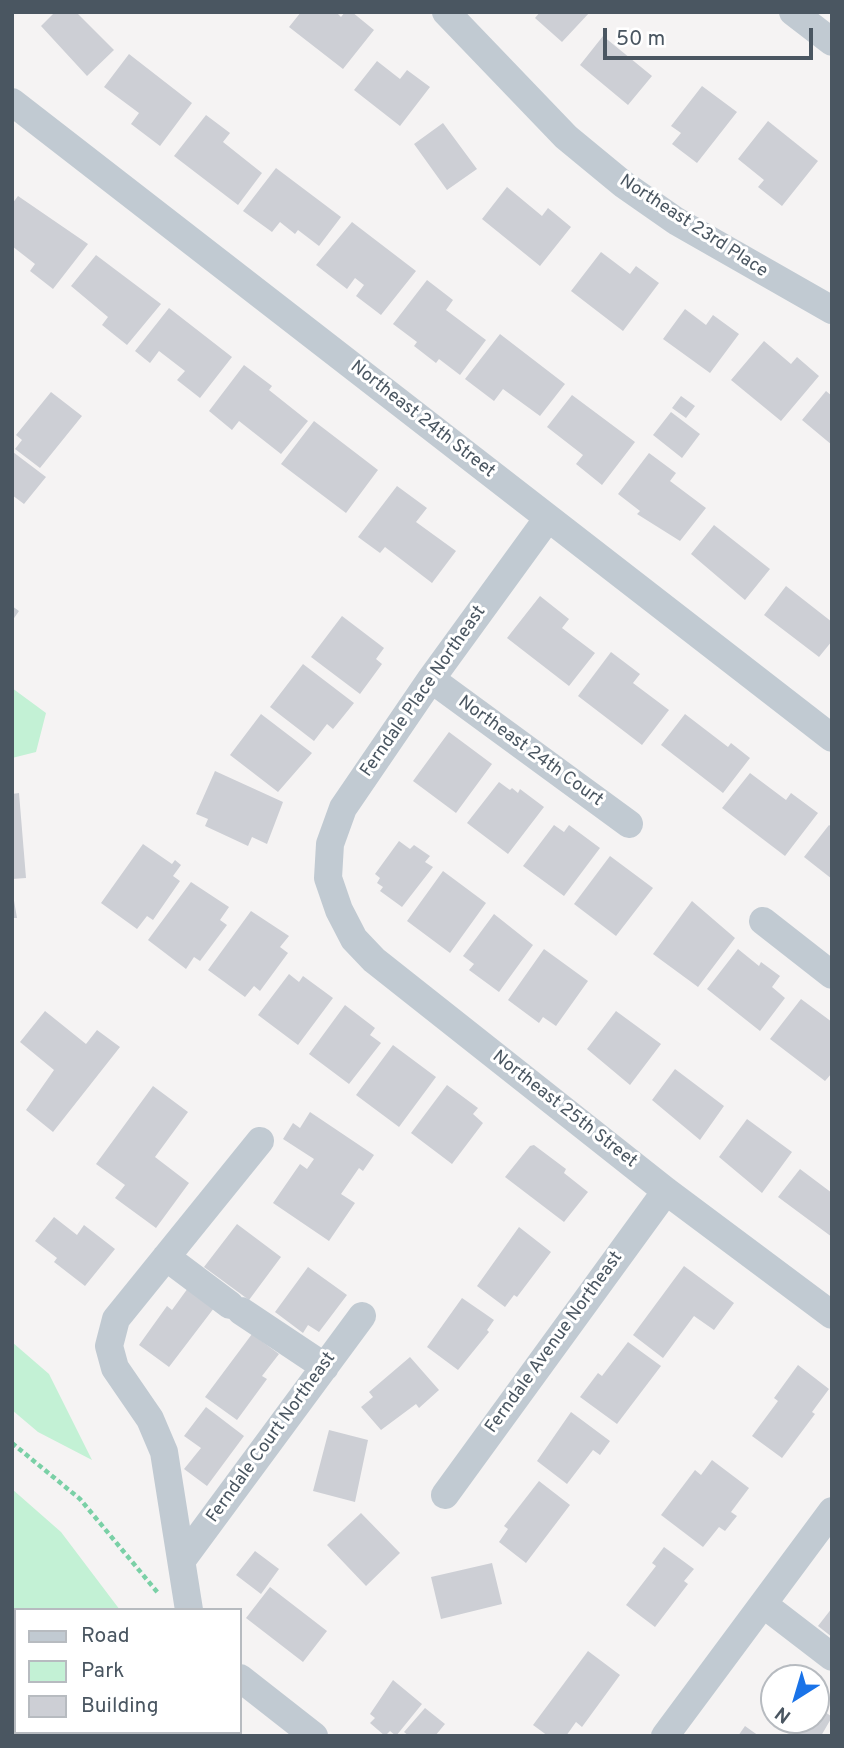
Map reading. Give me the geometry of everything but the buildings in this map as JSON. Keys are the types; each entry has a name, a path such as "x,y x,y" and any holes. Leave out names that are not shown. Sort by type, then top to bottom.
{"street":[{"name":"Northeast 23rd Place","path":"446,12 566,137 622,184 676,221 832,310"},
{"path":"793,12 832,42"},
{"name":"Northeast 24th Street","path":"12,102 832,738"},
{"name":"Ferndale Place Northeast","path":"328,878 330,844 343,808 431,679 548,518"},
{"name":"Northeast 24th Court","path":"431,679 629,824"},
{"name":"Northeast 25th Street","path":"328,878 339,910 354,939 374,960 666,1191 832,1314"},
{"path":"763,921 832,975"},
{"path":"176,1605 182,1560 163,1452 150,1419 115,1368 109,1346 116,1319 260,1141"},
{"name":"Ferndale Avenue Northeast","path":"445,1495 666,1191"},
{"path":"166,1257 236,1308 325,1367"},
{"name":"Ferndale Court Northeast","path":"182,1560 362,1316"},
{"path":"665,1736 832,1511"},
{"path":"763,1604 832,1657"},
{"path":"242,1680 314,1736"}],"path":[{"path":"12,1443 80,1499 176,1605"}],"green space":[{"path":"12,688 46,713 36,752 12,758"},
{"path":"12,1342 49,1374 92,1460 38,1432 12,1410"},
{"path":"12,1489 61,1532 118,1608 14,1608 14,1734 244,1736 12,1736"}]}
